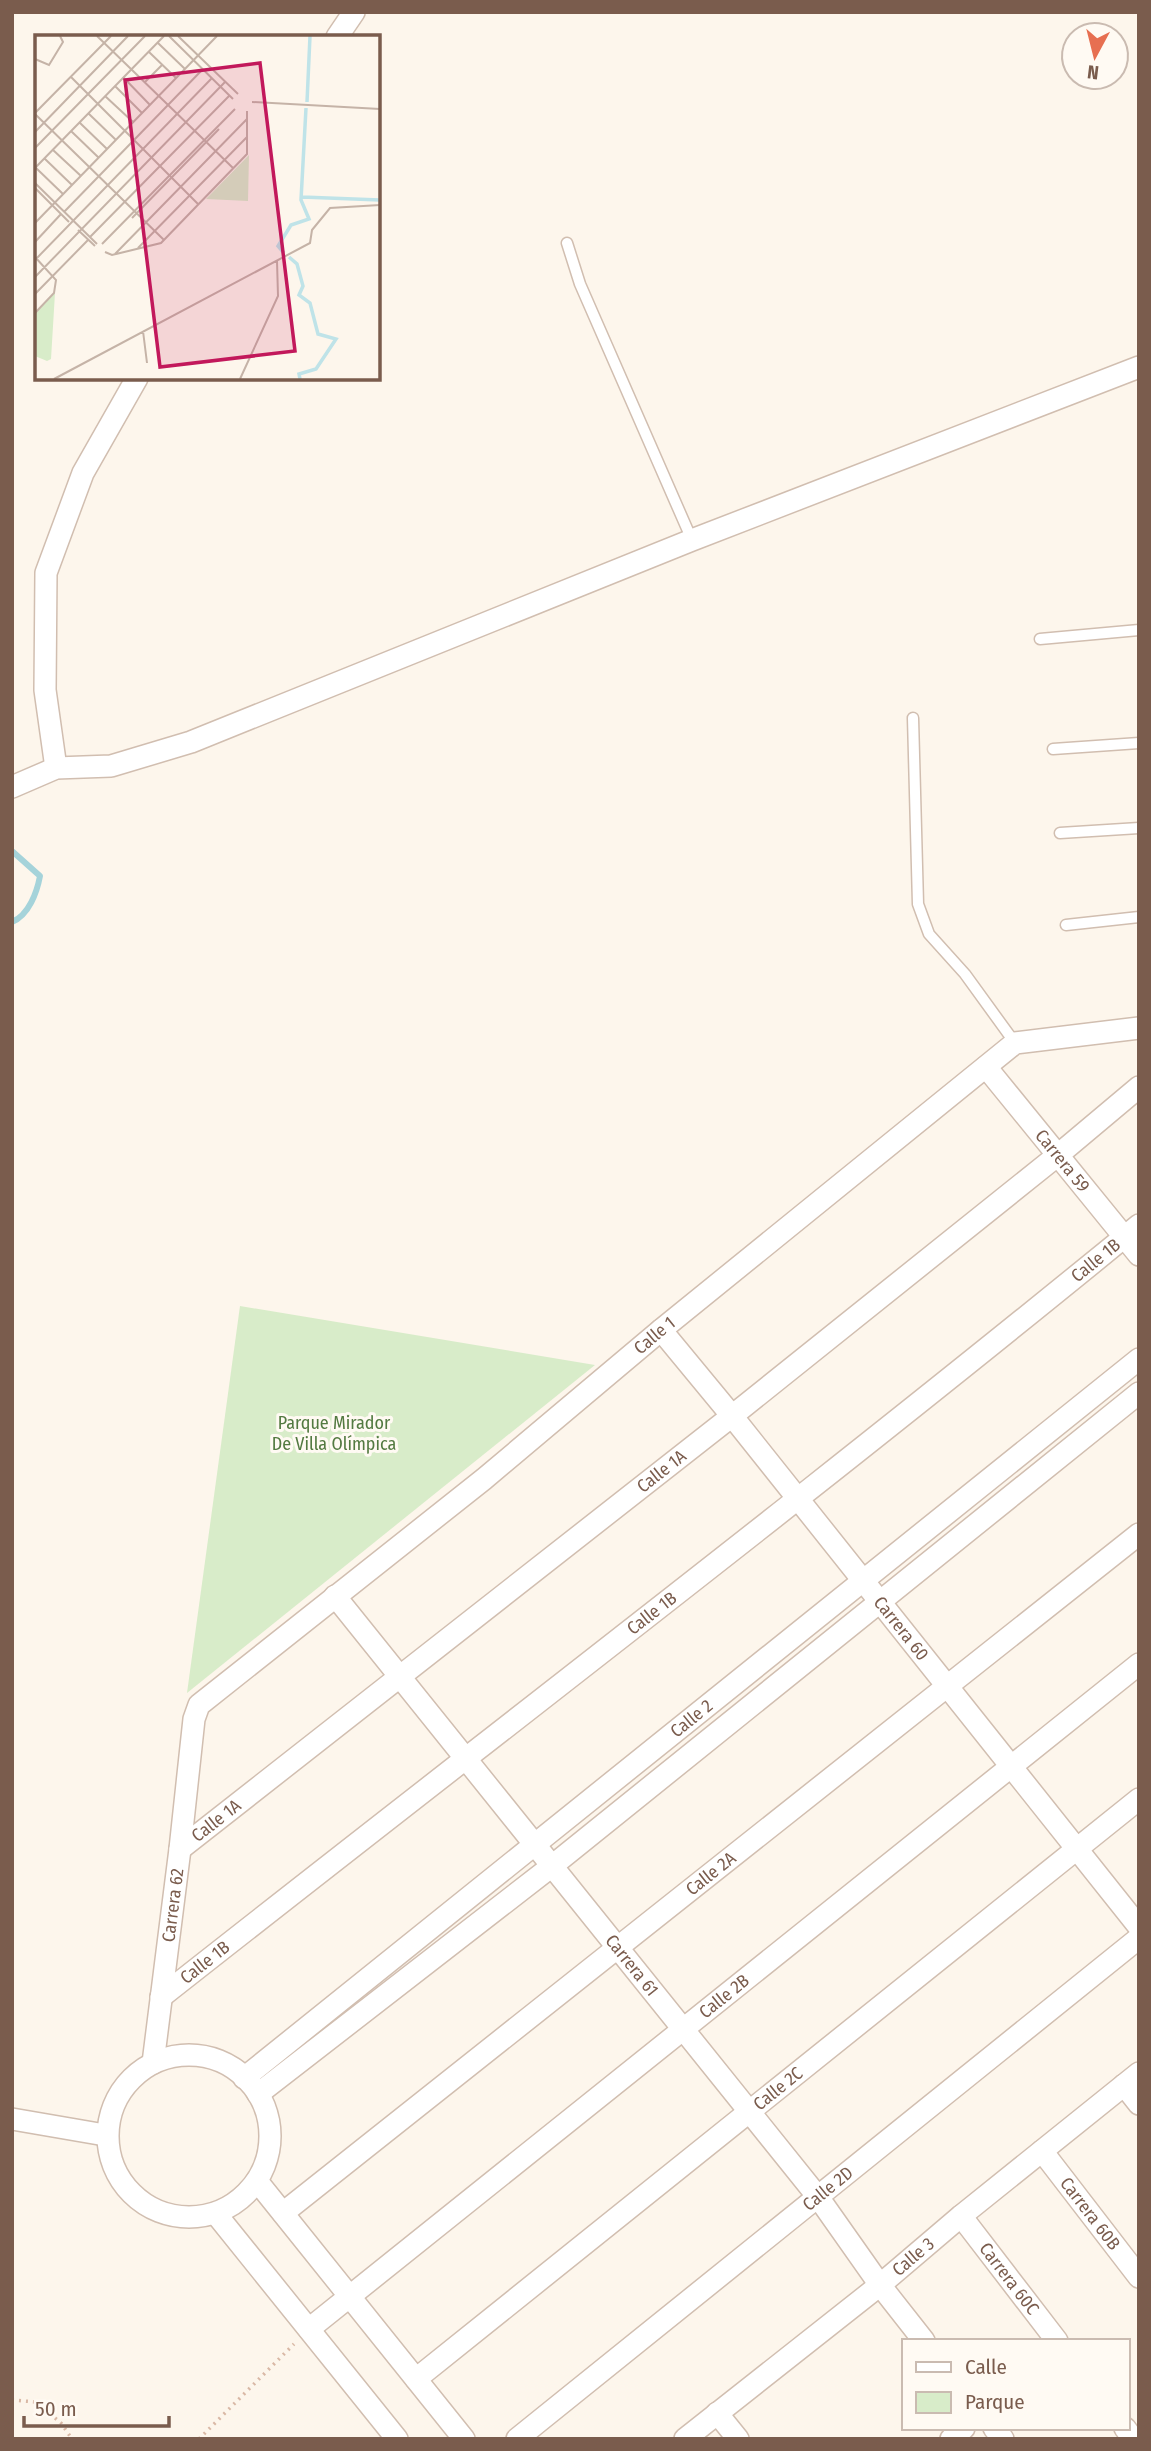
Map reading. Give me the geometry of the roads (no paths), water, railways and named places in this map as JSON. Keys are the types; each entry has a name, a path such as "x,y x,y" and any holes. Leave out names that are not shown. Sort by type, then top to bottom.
{"street":[{"path":"338,35 354,12"},
{"path":"12,788 56,768 111,766 191,742 692,540 1139,367"},
{"path":"56,768 45,690 46,573 83,473 136,380"},
{"path":"1015,1043 1139,1028"},
{"name":"Calle 1","path":"199,1705 484,1479 1015,1043"},
{"name":"Carrera 59","path":"986,1067 1058,1155 1131,1231 1139,1255"},
{"name":"Calle 1A","path":"180,1849 732,1416 1139,1087"},
{"name":"Calle 1B","path":"162,1997 465,1757 799,1500 1131,1231"},
{"name":"Carrera 60","path":"661,1331 732,1416 1139,1927"},
{"name":"Calle 2","path":"251,2086 534,1843 865,1582 1139,1359"},
{"name":"Calle 2","path":"251,2086 552,1866 1139,1393"},
{"name":"Calle 2A","path":"283,2213 1139,1534"},
{"name":"Carrera 61","path":"335,1595 818,2197 880,2285 923,2339"},
{"name":"Calle 2B","path":"309,2329 1139,1664"},
{"name":"Carrera 62","path":"153,2063 194,1719 199,1705"},
{"name":"Calle 2C","path":"416,2379 1139,1799"},
{"name":"Calle 2D","path":"517,2439 1139,1938"},
{"path":"176,2056 201,2056 224,2064 251,2086 267,2115 270,2138 266,2161 257,2181 240,2199 216,2214 192,2217 165,2214 140,2201 121,2181 110,2156 105,2135 115,2102 131,2079 153,2063 176,2056"},
{"path":"1131,2079 1139,2104"},
{"name":"Calle 3","path":"685,2439 880,2285 1131,2079"},
{"path":"12,2119 105,2135"},
{"name":"Carrera 60B","path":"1042,2151 1139,2277"},
{"path":"257,2181 464,2439"},
{"path":"216,2214 397,2439"},
{"name":"Carrera 60C","path":"961,2216 1055,2339"},
{"path":"717,2413 738,2439"}],"lane":[{"path":"567,243 580,284 692,540"},
{"path":"1040,639 1139,630"},
{"path":"913,718 918,904 929,934 965,974 1015,1043"},
{"path":"1053,749 1139,743"},
{"path":"1060,834 1139,828"},
{"path":"1066,925 1139,917"}],"waterway":[{"path":"12,851 40,876 28,909 12,922"}],"park label":[{"name":"Parque Mirador De Villa Olímpica","path":"334,1433"}]}
